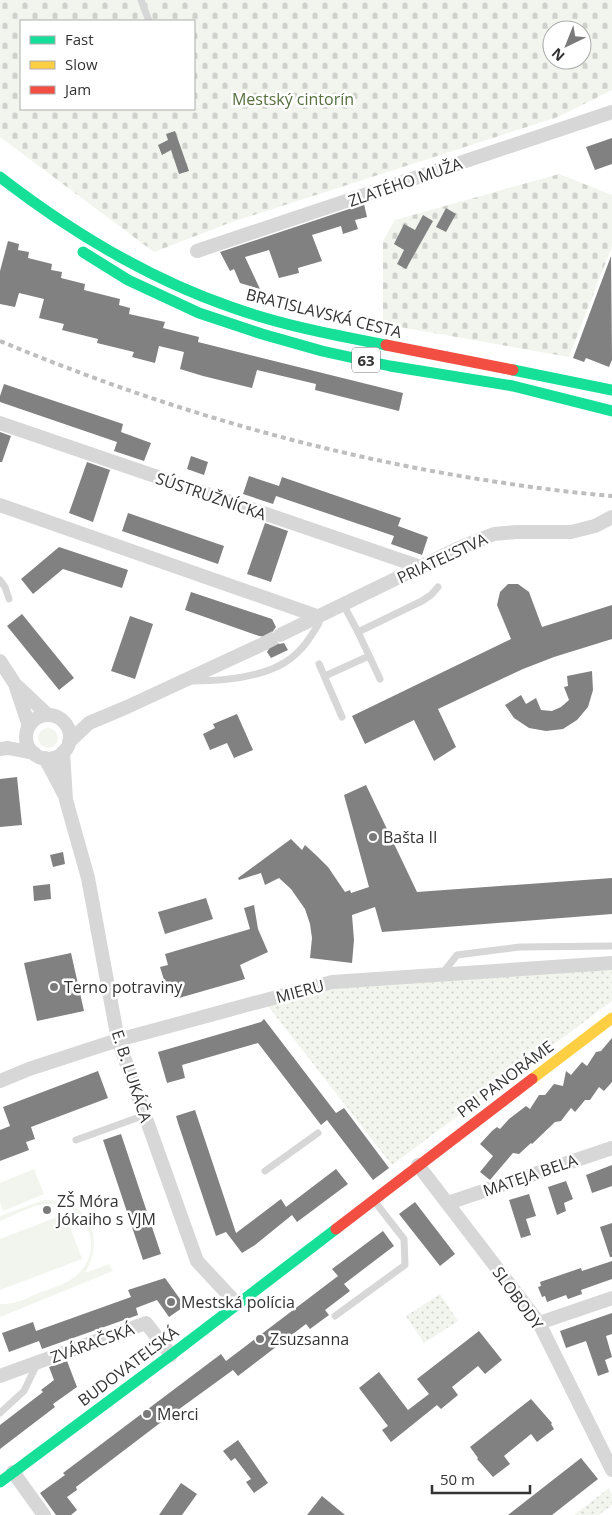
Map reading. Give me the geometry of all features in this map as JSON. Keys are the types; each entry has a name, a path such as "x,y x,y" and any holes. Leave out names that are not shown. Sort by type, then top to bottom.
{"main road":[{"name":"BRATISLAVSKÁ CESTA","path":"0,177 75,231 135,265 198,294 254,314 326,333 612,390"},
{"name":"BRATISLAVSKÁ CESTA","path":"71,245 137,284 199,313 262,334 370,362 513,386 612,411"},
{"name":"PRI PANORÁME","path":"418,1165 612,1018"},
{"name":"BUDOVATEĽSKÁ","path":"0,1482 171,1355 418,1165"}],"street":[{"name":"ZLATÉHO MUŽA","path":"197,251 612,112"},
{"name":"SÚSTRUŽNÍCKA","path":"0,424 422,567"},
{"path":"0,505 317,616"},
{"name":"PRIATEĽSTVA","path":"280,635 460,548 494,534 571,532 595,526 612,517"},
{"path":"4,749 55,758 89,723 263,644"},
{"path":"0,661 15,684 68,728 66,747"},
{"path":"15,684 28,728 27,741 39,756"},
{"path":"4,749 36,719 55,718 89,723"},
{"name":"E. B. LUKÁČA","path":"66,747 66,800 88,878 118,1040 197,1261 237,1304"},
{"name":"E. B. LUKÁČA","path":"39,756 66,800"},
{"name":"MIERU","path":"0,1081 29,1069 118,1040 332,982 612,963"},
{"name":"MATEJA BELA","path":"448,1203 612,1148"},
{"name":"SLOBODY","path":"418,1165 539,1323 606,1445 612,1470"},
{"path":"539,1323 612,1298"},
{"name":"ZVÁRAČSKÁ","path":"0,1376 146,1323 171,1355"},
{"path":"13,1472 44,1515"}],"lane":[{"path":"141,0 149,20"},
{"path":"0,580 5,586 9,599"},
{"path":"358,632 422,601 438,587"},
{"path":"343,604 380,680"},
{"path":"181,681 267,672 298,653 309,640 319,623 317,616"},
{"path":"325,676 369,656"},
{"path":"319,664 342,718"},
{"path":"442,974 457,955 520,947 612,946"},
{"path":"76,1140 145,1115"},
{"path":"265,1171 318,1133"},
{"path":"335,1316 405,1266 404,1239 373,1200"},
{"path":"0,1413 24,1391 38,1362"}],"green space":[{"name":"Mestský cintorín","path":"0,0 612,0 612,90 558,117 229,223 154,252 0,137"},
{"path":"559,174 612,195 612,246 569,357 383,324 383,241 395,220"},
{"path":"44,728 52,728 58,734 58,742 52,748 44,748 38,742 38,734"},
{"path":"612,970 612,1001 392,1165 265,1002 348,986"},
{"path":"34,1169 44,1194 3,1211 0,1202 0,1183"},
{"path":"44,1200 60,1201 72,1206 82,1213 89,1222 94,1246 85,1273 109,1264 113,1271 0,1317 0,1304 10,1304 19,1301 66,1282 81,1271 88,1260 91,1249 90,1237 80,1217 71,1209 60,1205 41,1205 29,1208 0,1221 0,1216"},
{"path":"65,1214 82,1259 0,1290 0,1239"},
{"path":"440,1294 458,1321 424,1343 406,1316"},
{"path":"609,1488 612,1495 612,1505 599,1515 574,1515"}],"building":[{"path":"175,131 189,171 179,174 171,150 162,155 158,145 168,140 166,134"},
{"path":"612,138 612,164 595,170 586,147"},
{"path":"364,204 367,217 355,220 358,229 343,234 341,226 312,235 322,261 298,268 299,273 279,278 269,250 245,257 260,289 240,283 234,269 230,271 220,252"},
{"path":"446,208 456,214 446,232 436,227"},
{"path":"423,215 433,221 406,269 397,264 404,250 394,244 404,224 415,230"},
{"path":"8,241 19,244 18,250 29,252 28,258 52,264 51,270 62,272 61,278 85,284 84,290 120,299 119,305 130,308 129,314 165,322 163,328 199,337 198,342 403,393 399,411 315,390 316,384 257,370 252,388 203,376 180,369 184,352 159,346 155,363 132,357 134,352 97,343 98,339 62,330 64,324 39,318 44,299 19,293 15,307 0,304 0,271"},
{"path":"611,256 612,360 609,367 586,358 584,362 573,358"},
{"path":"4,384 123,424 121,432 151,443 144,461 114,451 117,442 0,402"},
{"path":"0,432 11,436 2,462 0,462"},
{"path":"191,456 208,462 204,475 187,469"},
{"path":"87,462 110,470 93,522 69,513"},
{"path":"249,476 279,486 282,477 401,518 398,526 428,537 422,555 391,544 394,536 276,496 273,504 243,494"},
{"path":"128,513 224,546 218,564 122,531"},
{"path":"265,523 288,531 271,582 247,574"},
{"path":"59,547 128,570 122,588 63,569 33,594 21,579"},
{"path":"508,584 518,584 529,592 542,627 612,605 612,639 523,669 438,709 456,747 434,761 414,720 365,744 352,716 511,639 497,605 500,592"},
{"path":"191,592 272,619 276,627 271,634 272,639 279,644 284,643 288,650 271,658 267,652 272,644 268,637 259,636 185,610"},
{"path":"22,614 74,678 59,690 7,626"},
{"path":"130,616 153,624 135,679 111,671"},
{"path":"592,671 593,690 588,707 577,720 563,729 546,731 529,728 514,718 505,705 521,695 526,704 536,698 541,710 552,711 561,707 569,700 564,687 568,686 567,676"},
{"path":"237,714 253,750 234,758 227,743 210,750 203,734 215,728 213,724"},
{"path":"17,777 22,825 0,827 0,779"},
{"name":"Bašta II","path":"366,785 417,892 612,878 612,914 382,932 375,907 352,915 354,940 352,963 310,958 312,938 310,924 305,909 291,889 279,878 265,885 261,873 239,880 238,878 291,839 302,850 305,845 317,856 328,867 345,892 350,890 351,893 369,887 344,795"},
{"path":"63,852 65,864 53,867 50,855"},
{"path":"50,884 51,899 34,901 33,886"},
{"path":"206,898 213,919 165,934 158,912"},
{"path":"254,905 258,929 268,952 240,965 245,979 179,998 175,987 167,990 160,967 168,965 165,954 250,929 244,908"},
{"name":"Terno potraviny","path":"71,953 84,1011 37,1021 24,963"},
{"path":"264,1019 336,1113 344,1108 389,1168 373,1180 327,1120 321,1125 258,1043 182,1065 185,1078 167,1083 158,1052 261,1022"},
{"path":"612,1038 612,1082 604,1091 599,1087 590,1100 585,1100 575,1112 571,1108 561,1121 555,1122 532,1144 519,1154 513,1153 490,1180 480,1172 493,1156 480,1144 492,1131 497,1127 500,1129 509,1119 526,1106 530,1109 539,1095 545,1095 554,1084 563,1086 566,1071 571,1075 582,1062 587,1066 596,1052 601,1051"},
{"path":"98,1071 108,1098 31,1127 35,1139 26,1142 29,1150 0,1161 0,1130 10,1126 3,1107"},
{"path":"195,1110 236,1233 281,1199 286,1207 336,1169 348,1184 297,1222 292,1215 242,1253 226,1232 216,1236 178,1123 176,1116"},
{"path":"121,1134 161,1254 143,1260 103,1140"},
{"path":"612,1165 612,1186 592,1193 586,1175"},
{"path":"566,1181 573,1199 564,1203 566,1211 557,1215 548,1187"},
{"path":"529,1194 536,1216 526,1219 531,1235 521,1238 509,1200"},
{"path":"415,1202 455,1254 440,1266 399,1214"},
{"path":"612,1223 612,1257 610,1257 600,1227"},
{"path":"383,1231 394,1246 344,1284 350,1291 325,1310 329,1315 310,1329 306,1324 238,1376 233,1370 160,1423 76,1487 77,1490 67,1497 77,1510 71,1515 56,1515 40,1493 65,1475 63,1473 221,1354 226,1361 338,1276 332,1269"},
{"path":"612,1261 612,1279 581,1290 582,1294 568,1299 566,1295 547,1302 545,1296 542,1297 538,1287 541,1286 540,1282 581,1268 582,1271"},
{"path":"165,1278 185,1306 169,1317 157,1300 136,1308 138,1315 42,1349 39,1341 9,1352 2,1333 33,1322 36,1331 131,1297 128,1290"},
{"path":"612,1313 612,1334 606,1336 612,1357 605,1360 609,1372 598,1376 586,1341 566,1348 560,1331"},
{"path":"479,1331 502,1360 485,1374 478,1366 452,1387 458,1395 441,1409 437,1405 391,1442 382,1430 388,1426 359,1388 379,1372 408,1410 429,1394 417,1379"},
{"path":"67,1361 77,1387 53,1404 55,1407 0,1449 0,1425 43,1392 41,1390 54,1380 49,1367"},
{"path":"531,1399 552,1423 554,1429 537,1442 531,1434 504,1456 510,1464 493,1477 477,1459 470,1447"},
{"path":"238,1440 268,1483 254,1493 246,1482 251,1479 235,1458 231,1461 223,1451"},
{"path":"581,1458 598,1479 552,1515 508,1515"},
{"path":"181,1483 197,1494 182,1515 159,1515"},
{"path":"322,1496 345,1515 307,1515"}],"tunnel":[{"path":"263,644 280,635"}],"railway":[{"path":"0,341 57,364 171,405 288,439 406,466 466,477 612,496"}],"traffic: fast":[{"path":"0,177 82,234 169,282 231,307 269,319 386,345"},
{"path":"83,252 128,280 199,313 262,334 322,351 390,366 513,386 612,411"},
{"path":"513,370 612,390"},
{"path":"0,1482 336,1229"}],"traffic: slow":[{"path":"532,1079 612,1018"}],"traffic: jam":[{"path":"386,345 513,370"},
{"path":"336,1229 532,1079"}],"place":[{"name":"Bašta II","path":"373,837"},
{"name":"Terno potraviny","path":"54,987"},
{"name":"ZŠ Móra Jókaiho s VJM","path":"47,1210"},
{"name":"Mestská polícia","path":"171,1302"},
{"name":"Zsuzsanna","path":"260,1339"},
{"name":"Merci","path":"147,1414"}]}
